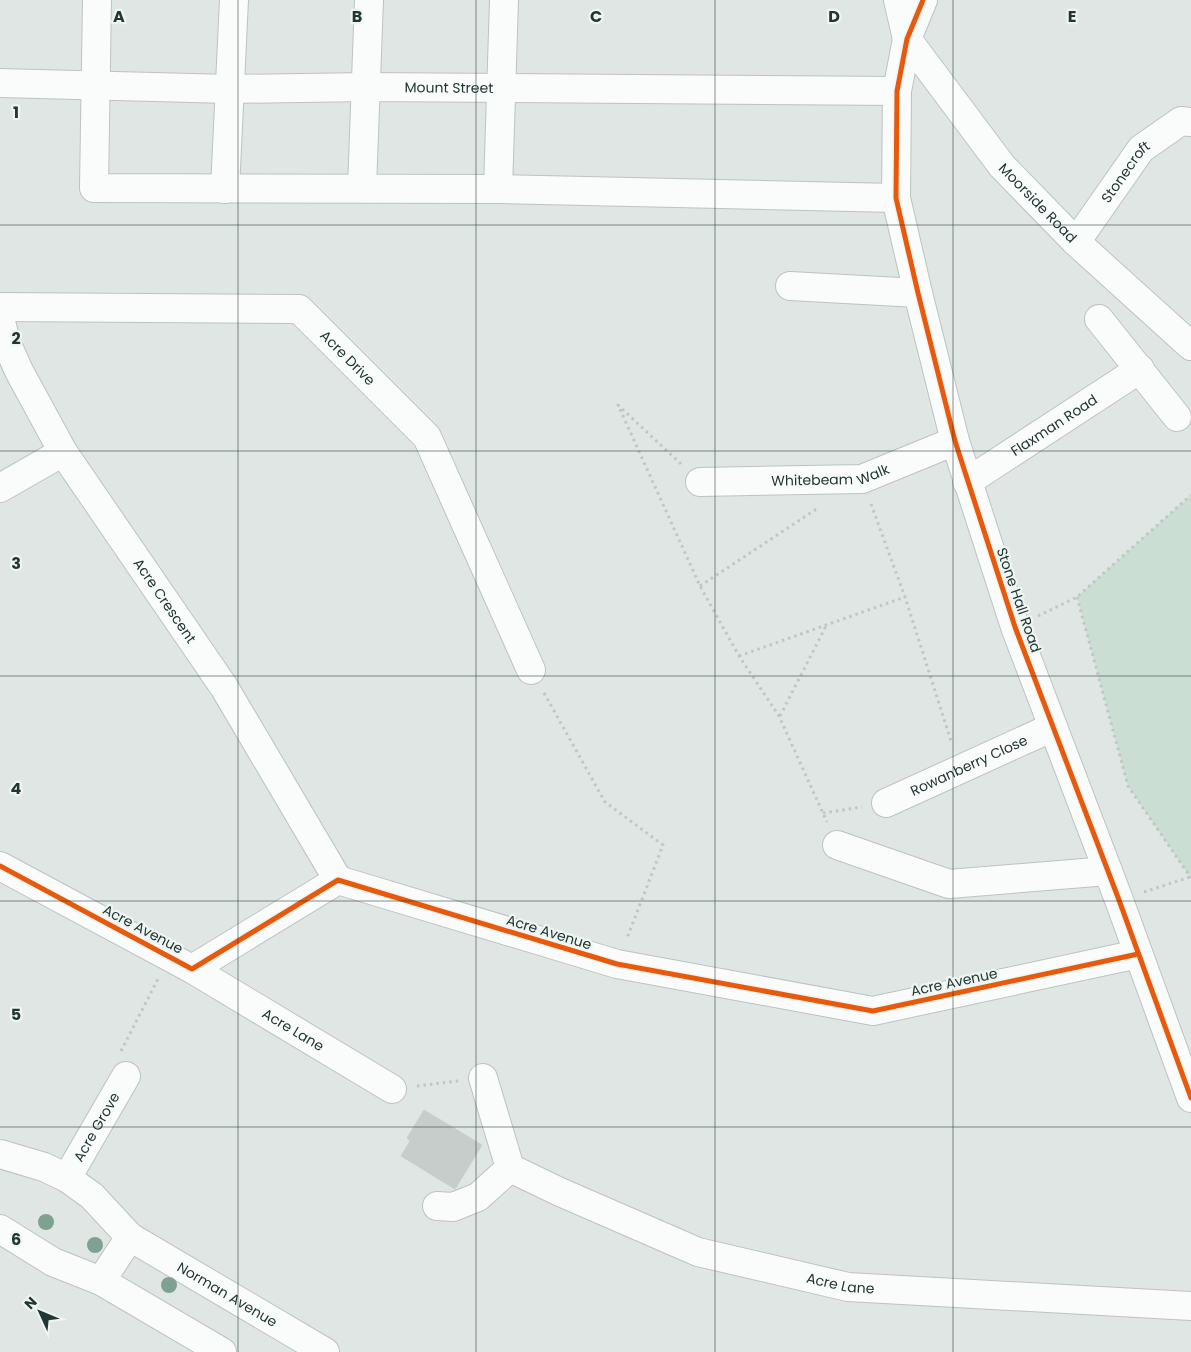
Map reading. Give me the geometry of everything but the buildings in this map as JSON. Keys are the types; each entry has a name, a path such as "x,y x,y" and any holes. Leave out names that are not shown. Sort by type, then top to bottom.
{"street":[{"path":"97,0 94,188 498,189 896,198"},
{"path":"225,189 234,0"},
{"path":"362,188 369,0"},
{"path":"498,189 504,0"},
{"path":"898,0 907,39"},
{"path":"907,39 923,0"},
{"name":"Stone Hall Road","path":"907,39 897,91 896,198 955,441 1015,627 1120,900 1191,1098"},
{"name":"Moorside Road","path":"907,39 1002,166 1076,242 1191,346"},
{"name":"Mount Street","path":"0,83 230,89 366,87 897,91"},
{"name":"Stonecroft","path":"1076,242 1141,148 1181,121 1191,122"},
{"path":"790,286 918,293"},
{"name":"Acre Drive","path":"0,307 299,309 427,437 531,670"},
{"name":"Acre Crescent","path":"0,318 6,342 19,371 63,452 224,687 338,880"},
{"path":"1099,319 1140,368 1177,417"},
{"name":"Flaxman Road","path":"967,482 1140,368"},
{"name":"Whitebeam Walk","path":"700,482 862,479 955,441"},
{"path":"0,488 63,452"},
{"name":"Rowanberry Close","path":"886,803 1053,727"},
{"path":"837,845 950,884 1108,871"},
{"name":"Acre Avenue","path":"0,866 181,963 338,880 617,964 873,1011 1138,954"},
{"name":"Acre Lane","path":"181,963 392,1089"},
{"name":"Acre Grove","path":"67,1178 126,1076"},
{"path":"437,1206 453,1207 478,1197 510,1168 483,1078"},
{"name":"Norman Avenue","path":"0,1154 44,1167 67,1178 92,1196 130,1237 325,1352"},
{"name":"Acre Lane","path":"510,1168 698,1252 848,1287 1191,1306"},
{"path":"0,1229 52,1262 101,1281 222,1352"},
{"path":"101,1281 130,1237"}],"path":[{"path":"700,482 618,405 700,586 739,656 779,716 837,845"},
{"path":"862,479 905,597 960,768"},
{"path":"1015,627 1077,597 1191,495"},
{"path":"700,586 822,506"},
{"path":"739,656 905,597"},
{"path":"1077,597 1128,786 1191,878 1120,900"},
{"path":"779,716 826,625"},
{"path":"531,670 605,802 663,845 617,964"},
{"path":"823,813 886,803"},
{"path":"126,1076 116,1060 181,963"},
{"path":"392,1089 483,1078"}],"green space":[{"path":"1191,495 1190,877 1128,786 1077,597"}],"cycle path":[{"path":"923,0 907,39 897,91 896,198 918,293 955,441 1015,627 1119,900 1191,1098"},
{"path":"0,866 192,969 338,880 617,964 873,1011 1138,954"}]}
